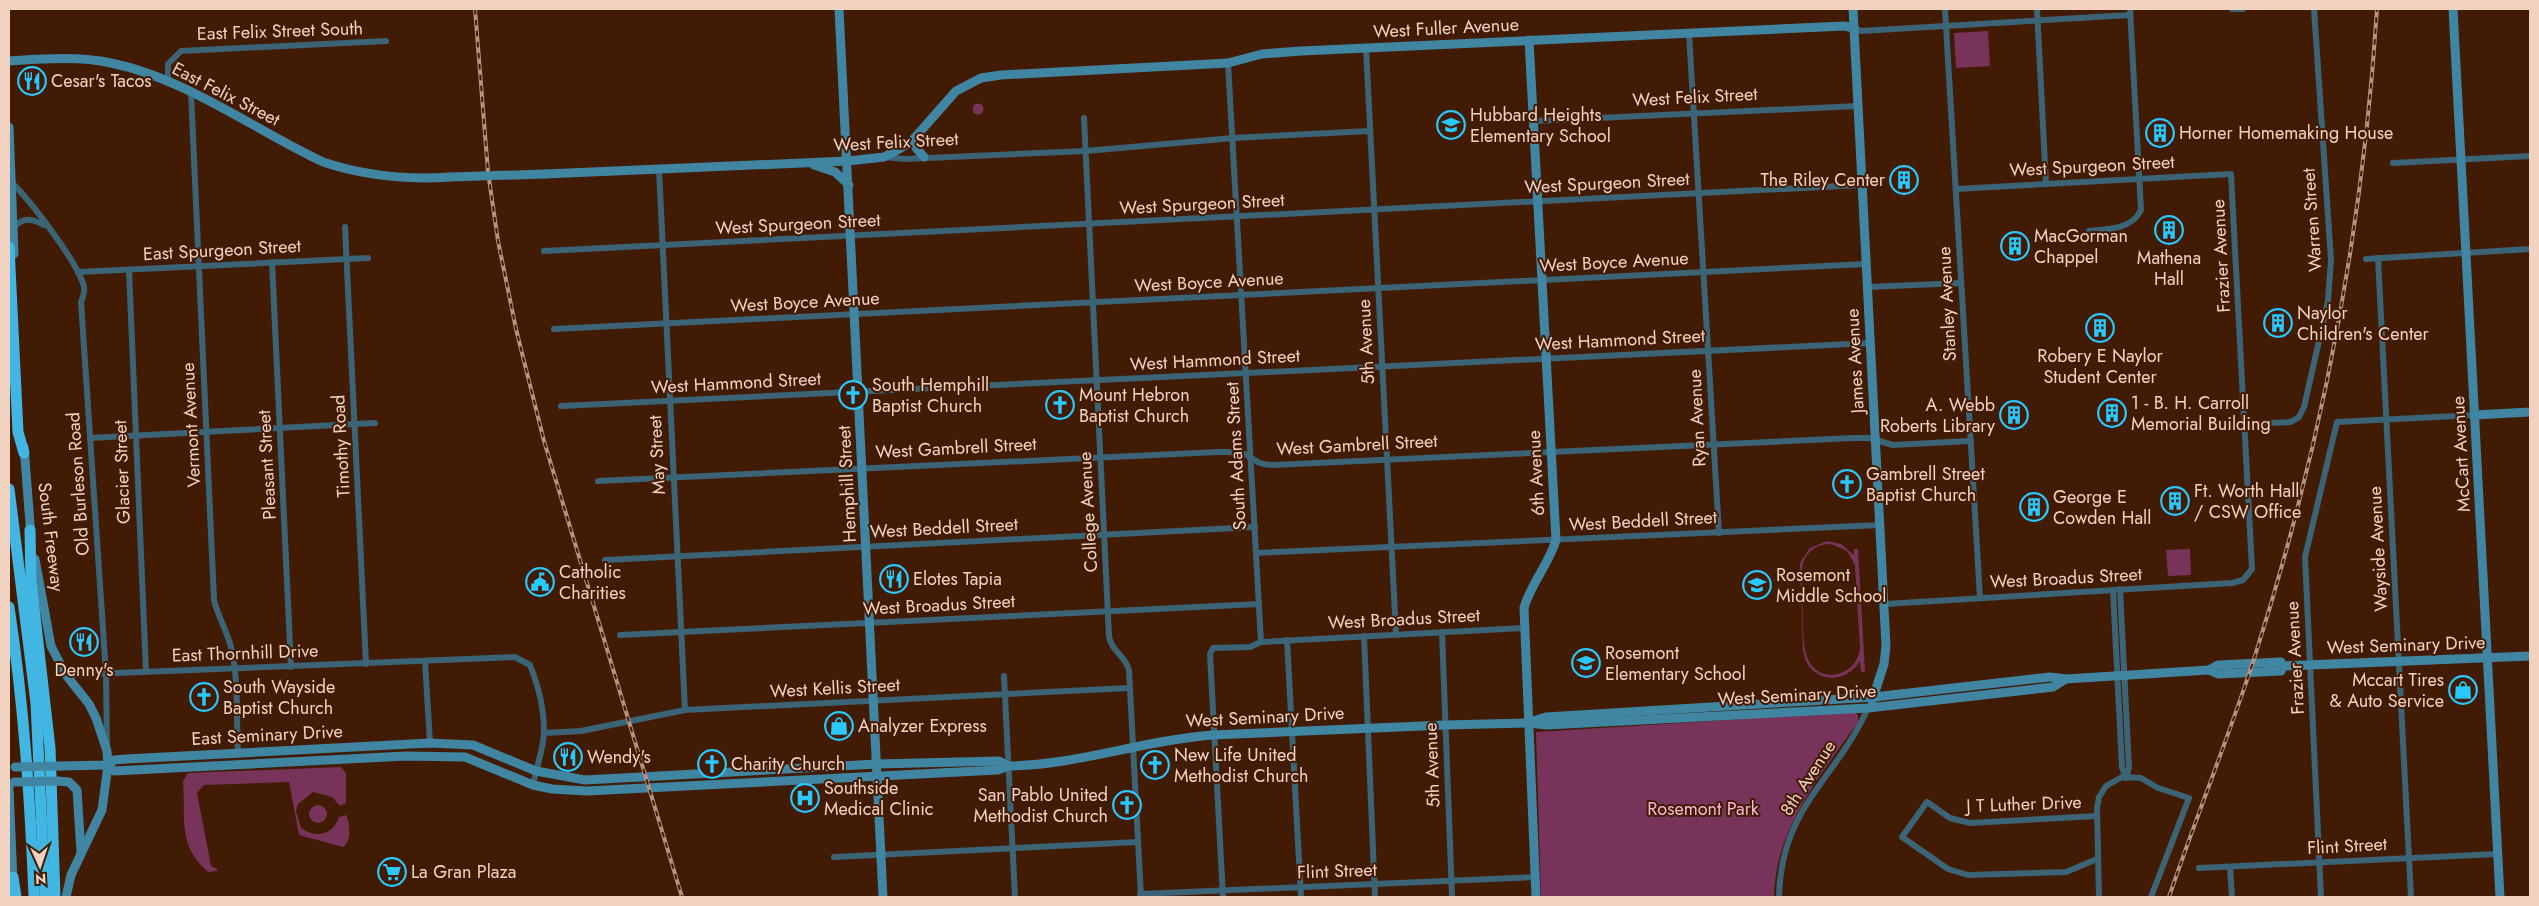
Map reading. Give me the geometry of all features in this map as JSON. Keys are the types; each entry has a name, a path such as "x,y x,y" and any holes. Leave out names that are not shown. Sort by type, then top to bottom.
{"highway":[{"path":"9,247 18,432 24,452"},
{"name":"South Freeway","path":"9,489 11,522 36,703 45,897"},
{"path":"30,530 30,581 51,765 56,897"},
{"path":"9,607 21,684 28,760 34,897"},
{"path":"13,877 15,897"}],"main road":[{"name":"Hemphill Street","path":"839,9 856,314 883,897"},
{"name":"James Avenue","path":"1853,9 1885,604 1884,664 1874,697 1868,708"},
{"name":"McCart Avenue","path":"2453,9 2500,897"},
{"name":"West Fuller Avenue","path":"884,157 911,142 956,91 981,78 1029,72 1228,63 1276,52 1844,26 1854,28"},
{"name":"6th Avenue","path":"1529,40 1556,540 1553,552 1531,587 1524,608 1523,628 1536,897"},
{"name":"East Felix Street","path":"9,61 66,59 109,62 168,81 323,162 381,176 424,179"},
{"name":"South Freeway","path":"9,127 24,452 30,530 45,622 51,646 66,675 89,704 107,751 108,765 102,810 71,875 66,897"},
{"path":"911,142 924,157"},
{"name":"West Felix Street","path":"424,179 848,162 884,157"},
{"path":"809,163 835,172 849,185"},
{"path":"2475,415 2530,412"},
{"name":"West Seminary Drive","path":"1527,723 1546,717 1874,697 2050,677 2066,679 2209,670 2218,665 2281,662 2284,666 2530,656"},
{"name":"West Seminary Drive","path":"406,756 465,757 533,785 552,789 587,791 998,770 1008,766 1076,760 1176,738 1213,735 1445,725 1527,723 1547,726 1868,708 2053,687 2066,679"},
{"path":"1781,702 1781,713"},
{"path":"1653,710 1654,720"},
{"path":"406,756 424,751 430,743"},
{"name":"West Seminary Drive","path":"430,743 481,747 536,771 566,778 600,780 878,764 999,761 1008,766"},
{"name":"East Seminary Drive","path":"12,767 108,765 114,760 430,743"},
{"path":"306,749 343,754 351,760 356,753 385,746"},
{"path":"179,768 187,761 209,759 219,753"},
{"name":"East Seminary Drive","path":"108,765 114,771 406,756"},
{"path":"765,782 768,770"},
{"path":"13,877 10,855 11,784 69,782 77,790 81,852"}],"street":[{"name":"Stanley Avenue","path":"1945,9 1980,598"},
{"path":"2037,9 2046,184"},
{"path":"2232,9 2243,9"},
{"name":"Warren Street","path":"2246,424 2292,422 2299,417 2304,407 2330,283 2314,9"},
{"name":"West Fuller Avenue","path":"1854,28 1861,31 2038,21 2130,12"},
{"path":"2089,231 2114,229 2132,222 2141,210 2130,12"},
{"name":"Ryan Avenue","path":"1689,33 1719,532"},
{"name":"East Felix Street South","path":"168,81 168,64 181,51 386,41"},
{"name":"5th Avenue","path":"1366,48 1396,634"},
{"name":"South Adams Street","path":"1228,63 1261,642"},
{"name":"Vermont Avenue","path":"191,92 214,600 218,619 231,645 238,752"},
{"name":"West Felix Street","path":"1533,121 1858,106"},
{"name":"College Avenue","path":"1084,118 1107,612 1110,646 1127,663 1140,896"},
{"name":"West Felix Street","path":"884,157 905,159 1086,151 1233,138 1370,131"},
{"path":"2393,163 2530,156"},
{"name":"May Street","path":"659,169 684,710"},
{"name":"West Spurgeon Street","path":"1956,189 2231,174"},
{"name":"Frazier Avenue","path":"2231,174 2246,424 2252,569 2248,576"},
{"name":"Old Burleson Road","path":"12,183 24,194 78,272 85,293 81,302 106,674 107,751"},
{"name":"West Spurgeon Street","path":"544,251 1090,226 1237,216 1862,185"},
{"path":"13,228 20,220 28,219 48,227"},
{"name":"Timothy Road","path":"345,227 366,664"},
{"path":"2366,259 2530,249"},
{"name":"East Spurgeon Street","path":"78,272 368,258"},
{"name":"Wayside Avenue","path":"2378,258 2411,897"},
{"name":"Pleasant Street","path":"272,262 291,667"},
{"name":"West Boyce Avenue","path":"554,329 1866,264"},
{"name":"Glacier Street","path":"129,270 146,672"},
{"path":"1868,287 1961,283"},
{"name":"West Hammond Street","path":"561,406 1871,343"},
{"path":"2386,420 2475,415"},
{"name":"Frazier Avenue","path":"2321,897 2305,557 2337,422 2386,420"},
{"path":"90,438 375,423"},
{"name":"West Gambrell Street","path":"598,481 1226,452 1247,455 1251,460 1261,465 1274,465 1853,438 1876,440 1893,445 1970,441"},
{"name":"West Beddell Street","path":"1256,554 1880,525"},
{"name":"West Beddell Street","path":"605,560 1255,527"},
{"name":"West Broadus Street","path":"1885,604 2232,583 2243,580 2248,576"},
{"path":"2116,590 2121,675 2127,712 2129,768 2126,778"},
{"name":"West Broadus Street","path":"620,635 1259,604"},
{"name":"West Broadus Street","path":"1287,640 1523,628"},
{"name":"5th Avenue","path":"1442,632 1452,897"},
{"path":"1364,636 1375,897"},
{"path":"1222,894 1210,654 1214,648 1250,646 1261,642 1287,640 1290,731 1301,897"},
{"name":"East Thornhill Drive","path":"66,675 366,664 507,656 520,658 530,665 535,678 544,733"},
{"path":"426,661 430,743"},
{"path":"2121,675 2119,712 2122,767 2126,778"},
{"path":"1004,676 1015,897"},
{"name":"West Kellis Street","path":"544,733 582,731 684,710 1129,688"},
{"name":"8th Avenue","path":"1779,897 1784,854 1796,821 1830,767 1855,735 1868,708"},
{"path":"2119,712 2127,712"},
{"path":"533,785 544,733"},
{"path":"2098,897 2096,816 2102,791 2114,781 2126,778 2142,778 2158,788 2189,798 2151,897"},
{"name":"J T Luther Drive","path":"2096,816 1970,823 1950,818 1928,802 1902,837 1948,869 1968,875 2066,872 2096,859"},
{"path":"834,857 1138,842"},
{"name":"Flint Street","path":"2199,868 2497,854"},
{"path":"2230,867 2232,897"},
{"name":"Flint Street","path":"1140,896 1222,894 1375,884 1535,878"}],"green space":[{"path":"1988,31 1990,66 1956,68 1954,33"},
{"path":"978,103 984,109 978,115 972,109"},
{"path":"1827,541 1841,544 1854,555 1854,549 1858,549 1865,672 1861,672 1860,661 1845,675 1827,677 1811,669 1806,661 1803,650 1800,563 1810,548","holes":["1831,544 1847,551 1855,565 1860,647 1858,657 1853,665 1846,671 1828,675 1812,666 1807,657 1804,640 1802,572 1804,560 1814,548"]},
{"path":"2190,549 2191,575 2168,576 2166,550"},
{"name":"Rosemont Park","path":"1855,712 1858,715 1858,722 1815,783 1791,826 1782,848 1776,872 1774,897 1541,897 1536,732"},
{"path":"341,767 346,773 346,803 340,806 332,797 313,792 298,804 296,811 301,828 318,834 333,828 339,817 346,815 349,837 343,847 299,835 289,782 204,785 197,793 211,866 217,869 217,871 208,872 191,852 187,841 184,819 183,781 188,773"},
{"path":"318,805 324,808 327,814 324,820 318,823 312,820 309,814 312,808"}],"railway":[{"path":"475,9 488,172 498,241 516,329 544,441 682,897"},
{"path":"2169,897 2254,659 2300,500 2319,419 2350,256 2370,91 2377,9"}],"place":[{"name":"Cesar's Tacos","path":"32,81"},
{"name":"Hubbard Heights Elementary School","path":"1451,125"},
{"name":"Horner Homemaking House","path":"2160,133"},
{"name":"The Riley Center","path":"1904,180"},
{"name":"Mathena Hall","path":"2169,230"},
{"name":"MacGorman Chappel","path":"2015,246"},
{"name":"Naylor Children's Center","path":"2278,323"},
{"name":"Robery E Naylor Student Center","path":"2100,328"},
{"name":"South Hemphill Baptist Church","path":"853,395"},
{"name":"Mount Hebron Baptist Church","path":"1060,405"},
{"name":"1 - B. H. Carroll Memorial Building","path":"2112,413"},
{"name":"A. Webb Roberts Library","path":"2014,415"},
{"name":"Gambrell Street Baptist Church","path":"1847,484"},
{"name":"Ft. Worth Hall / CSW Office","path":"2175,501"},
{"name":"George E Cowden Hall","path":"2034,507"},
{"name":"Elotes Tapia","path":"894,579"},
{"name":"Catholic Charities","path":"540,582"},
{"name":"Rosemont Middle School","path":"1757,585"},
{"name":"Denny's","path":"84,642"},
{"name":"Rosemont Elementary School","path":"1586,663"},
{"name":"Mccart Tires & Auto Service","path":"2463,690"},
{"name":"South Wayside Baptist Church","path":"204,697"},
{"name":"Analyzer Express","path":"839,726"},
{"name":"Wendy's","path":"568,757"},
{"name":"Charity Church","path":"712,764"},
{"name":"New Life United Methodist Church","path":"1155,765"},
{"name":"Southside Medical Clinic","path":"805,798"},
{"name":"San Pablo United Methodist Church","path":"1127,805"},
{"name":"La Gran Plaza","path":"392,872"}]}
